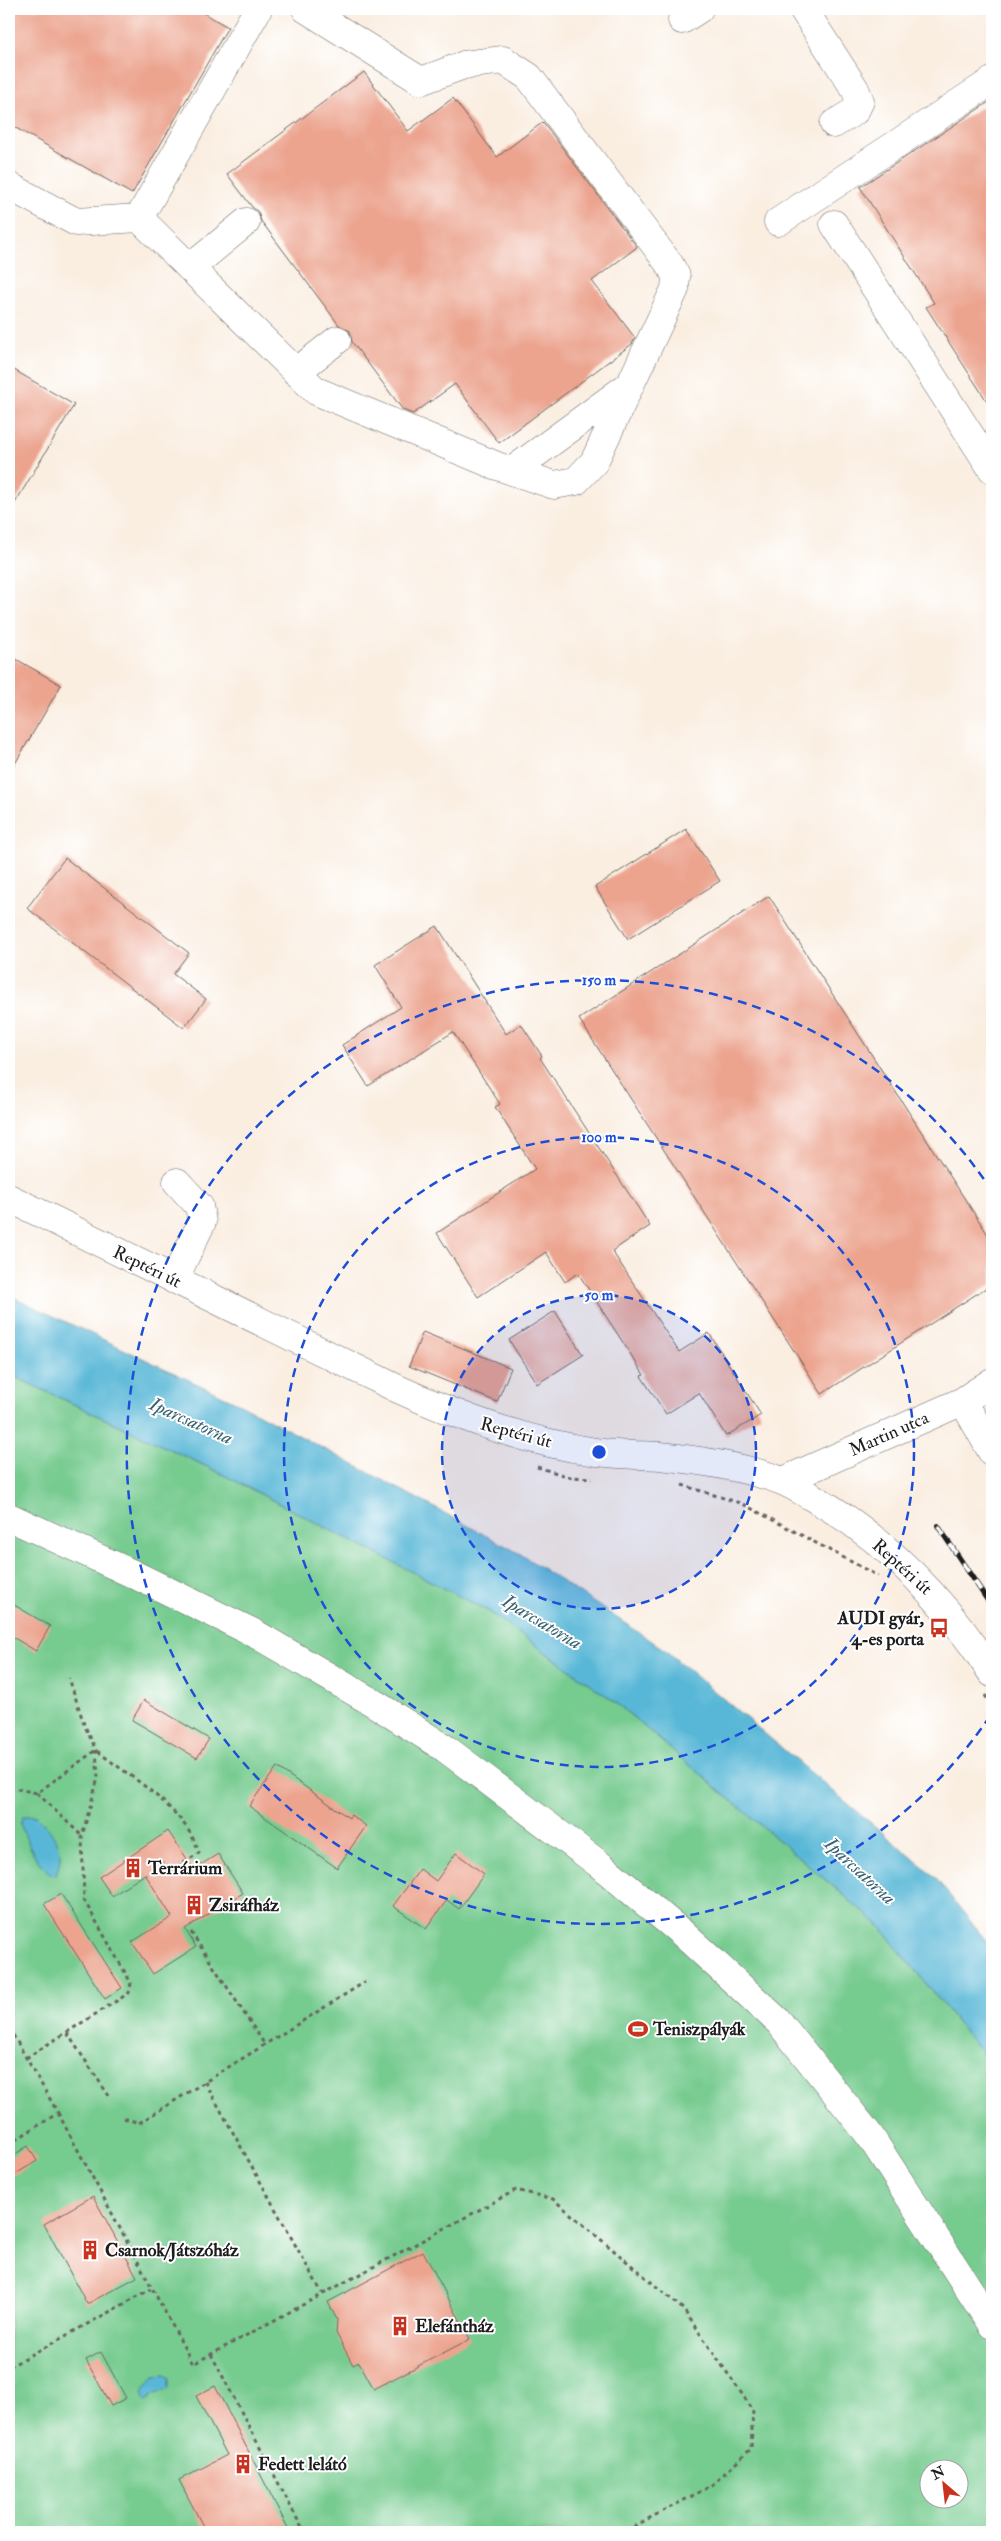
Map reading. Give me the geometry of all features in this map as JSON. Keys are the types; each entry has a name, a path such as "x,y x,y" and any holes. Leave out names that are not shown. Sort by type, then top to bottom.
{"street":[{"path":"139,218 258,9"},
{"path":"9,186 76,222 139,218 316,391 512,471 554,485 576,481 594,462 675,289 676,276 664,257 530,77 503,60 464,65 420,81 306,9"},
{"path":"803,9 855,89 860,101 854,111 834,124"},
{"path":"778,222 992,81"},
{"path":"190,268 246,222"},
{"path":"834,224 992,469"},
{"path":"296,372 337,340"},
{"path":"512,471 631,384"},
{"path":"174,1280 202,1222 200,1206 177,1182"},
{"name":"Reptéri út","path":"9,1198 398,1389 464,1418 526,1438 597,1452 717,1464 783,1481 837,1511 916,1575 973,1644 992,1673"},
{"name":"Martin utca","path":"783,1481 963,1401 992,1382"},
{"path":"963,1401 992,1452"},
{"path":"9,1517 133,1574 254,1633 377,1705 446,1749 599,1864 682,1933 779,2022 870,2136 992,2324"}],"path":[{"path":"26,2058 129,1993 131,1982 84,1900 82,1836 98,1778 96,1750 84,1724 69,1678"},
{"path":"36,1792 96,1750"},
{"path":"96,1750 178,1815 195,1841 199,1853 169,1872 163,1862"},
{"path":"9,1787 36,1792 82,1836"},
{"path":"191,1932 265,2044"},
{"path":"124,2118 139,2123 365,1982"},
{"path":"9,2028 58,2114 193,2364 516,2190 553,2199 683,2309 753,2410 751,2449 711,2486 623,2532"},
{"path":"67,2033 109,2096"},
{"path":"205,2082 322,2293"},
{"path":"9,2144 58,2114"},
{"path":"9,2368 151,2289"},
{"path":"211,2354 304,2532"}],"green space":[{"path":"9,1374 214,1470 488,1611 615,1702 878,1924 992,2066 992,2532 9,2532"}],"water":[{"name":"Iparcsatorna","path":"9,1295 242,1405 519,1553 665,1650 933,1875 992,1948 992,2066 878,1924 615,1702 488,1611 214,1470 9,1374"},
{"path":"23,1816 36,1816 57,1842 60,1856 56,1874 53,1875 47,1871 33,1853 20,1824"},
{"path":"164,2375 169,2377 169,2389 155,2394 145,2402 142,2393 154,2376"}],"building":[{"path":"9,9 196,9 228,27 132,194 9,124"},
{"path":"364,72 408,131 453,98 497,157 543,122 637,247 592,281 635,338 632,344 499,443 455,384 413,414 403,410 352,342 350,331 339,325 261,221 258,212 227,174"},
{"path":"992,100 992,409 926,307 934,303 860,187"},
{"path":"9,367 74,405 9,513"},
{"path":"9,655 61,685 9,774"},
{"path":"686,829 720,881 628,939 595,887"},
{"path":"65,858 189,953 173,974 206,999 184,1028 27,908"},
{"path":"769,896 992,1241 992,1284 822,1394 579,1019"},
{"path":"437,926 506,1034 521,1024 542,1056 540,1058 650,1226 612,1251 679,1352 709,1333 761,1415 726,1436 699,1393 666,1414 641,1376 644,1375 578,1273 565,1282 546,1252 478,1297 437,1233 535,1169 495,1107 500,1104 453,1032 368,1086 342,1045 401,1007 375,965"},
{"path":"555,1311 583,1355 537,1384 509,1340"},
{"path":"423,1332 511,1368 497,1402 409,1366"},
{"path":"9,1602 50,1626 36,1651 9,1635"},
{"path":"144,1700 209,1739 197,1758 132,1720"},
{"path":"277,1767 349,1818 351,1815 366,1826 337,1868 249,1806"},
{"name":"Zsiráfház","path":"168,1831 194,1869 218,1854 243,1893 185,1929 196,1947 153,1974 132,1942 172,1917 145,1874 112,1896 99,1877"},
{"path":"456,1853 484,1874 459,1909 447,1900 426,1929 393,1906 420,1869 436,1881"},
{"path":"61,1894 122,1988 105,1999 44,1904"},
{"path":"28,2146 37,2161 9,2178 9,2158"},
{"name":"Csarnok/Játszóház","path":"93,2196 137,2277 87,2304 44,2224"},
{"name":"Elefántház","path":"423,2251 470,2339 374,2389 359,2362 353,2365 336,2333 337,2320 328,2302"},
{"path":"101,2352 126,2398 111,2406 86,2360"},
{"path":"215,2386 290,2532 206,2532 179,2480 227,2455 196,2396"}],"railway":[{"path":"938,1526 992,1607"}],"place":[{"name":"AUDI gyár, 4-es porta","path":"939,1628"},
{"name":"Terrárium","path":"133,1868"},
{"name":"Zsiráfház","path":"194,1905"},
{"name":"Teniszpályák","path":"638,2029"},
{"name":"Csarnok/Játszóház","path":"90,2250"},
{"name":"Elefántház","path":"400,2326"},
{"name":"Fedett lelátó","path":"243,2464"}]}
